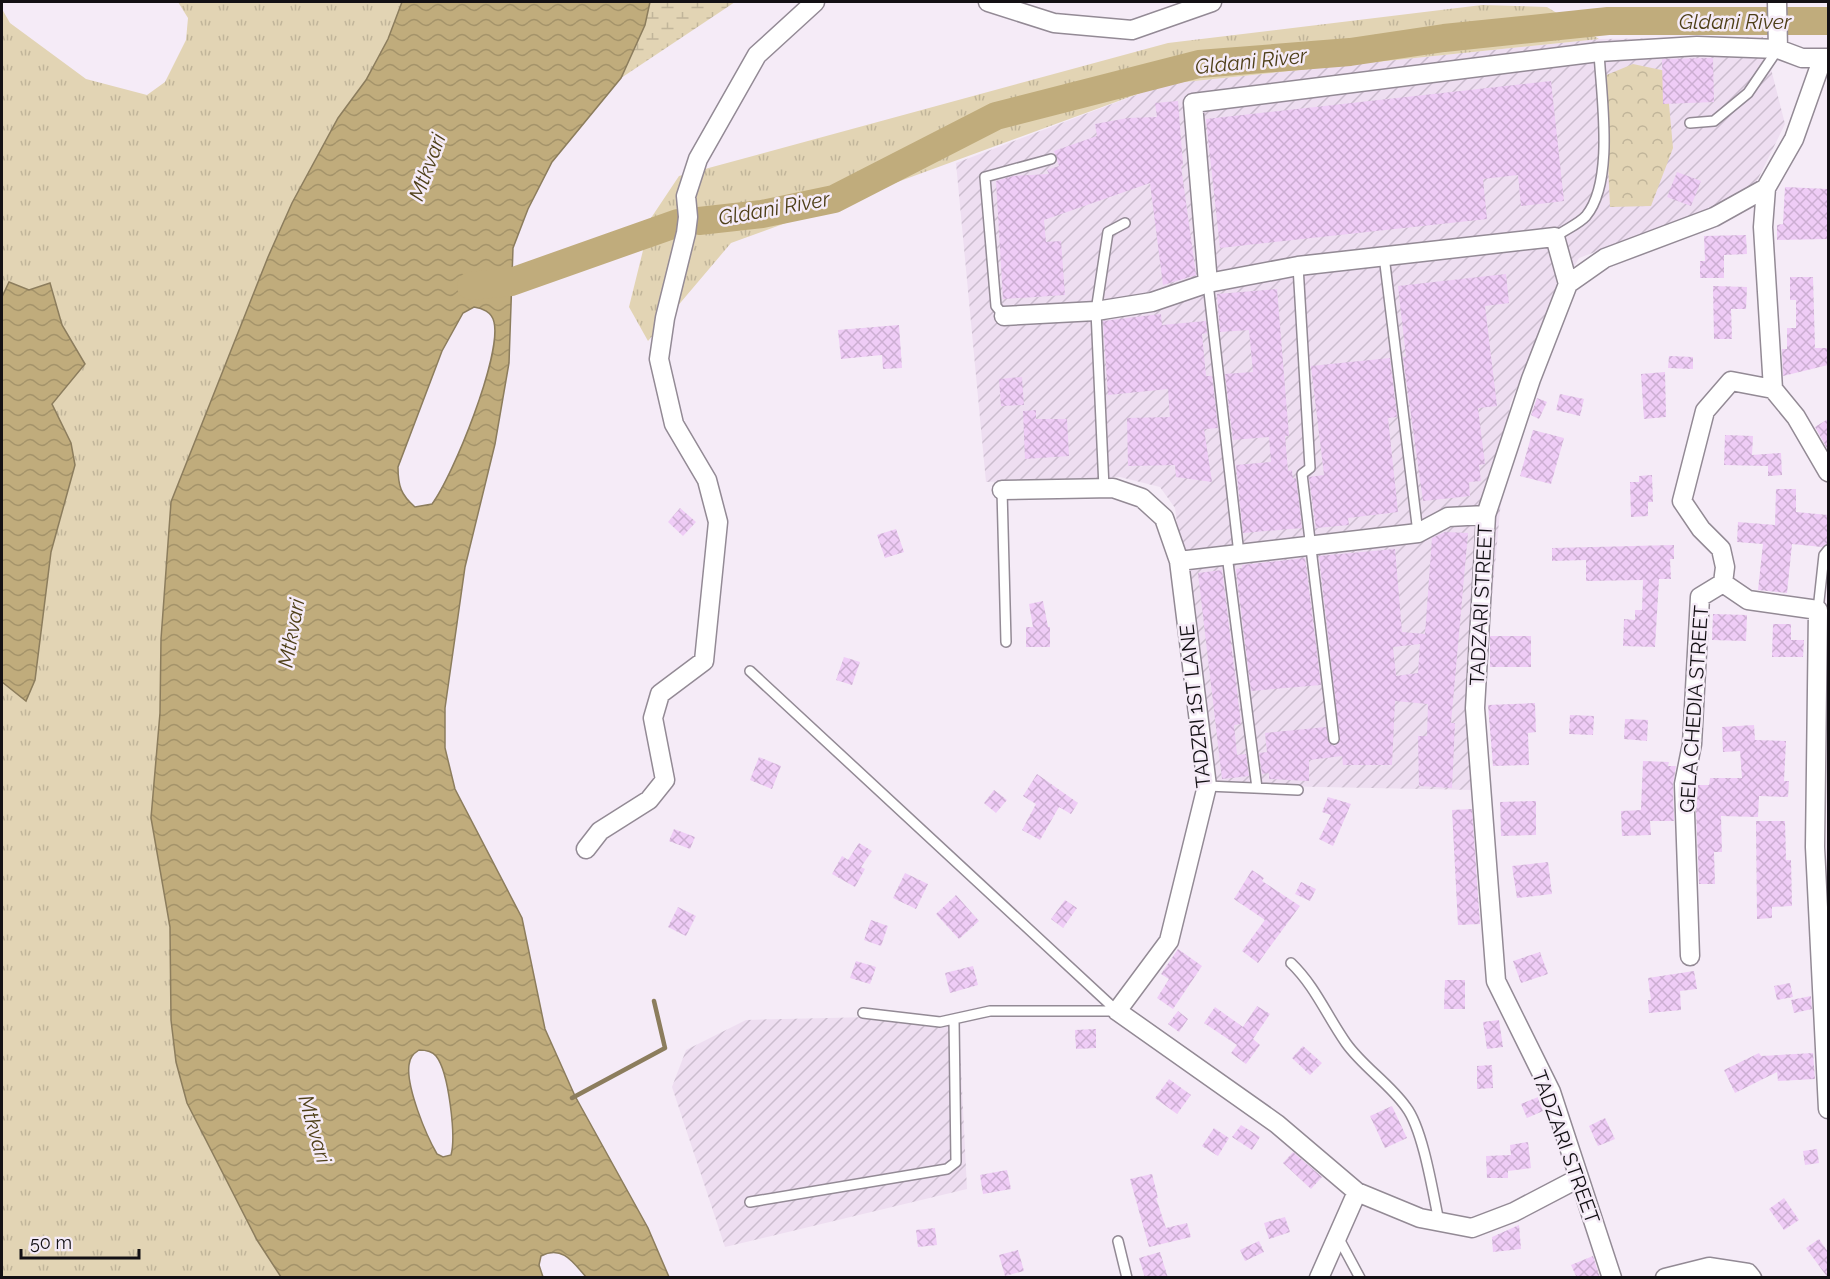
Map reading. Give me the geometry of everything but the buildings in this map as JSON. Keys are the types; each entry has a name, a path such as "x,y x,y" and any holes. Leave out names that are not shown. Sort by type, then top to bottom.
{"street":[{"path":"586,849 600,831 649,801 665,780 653,718 660,694 704,661 718,522 707,480 674,424 659,359 664,318 686,233 688,217 686,196 698,159 757,56 815,2"},
{"path":"988,2 1054,23 1132,30 1212,2"},
{"path":"1777,2 1777,42"},
{"path":"1209,283 1194,103 1599,52 1777,42 1802,58 1825,59 1794,139 1766,188 1762,227 1773,389 1796,417 1828,472"},
{"path":"1004,316 1096,311 1152,302 1209,283 1298,267 1555,237 1568,284 1605,258 1714,217 1766,188"},
{"name":"TADZARI STREET","path":"1568,284 1531,379 1486,515 1475,708 1496,981 1551,1092 1612,1278"},
{"name":"GELA CHEDIA STREET","path":"1723,583 1725,567 1721,549 1701,529 1682,501 1705,411 1731,381 1773,389"},
{"name":"TADZRI 1ST LANE","path":"1002,490 1113,488 1142,498 1164,518 1179,561 1206,786 1169,941 1117,1011"},
{"path":"1179,561 1418,533 1448,517 1486,515"},
{"name":"GELA CHEDIA STREET","path":"1723,583 1748,600 1818,610"},
{"name":"GELA CHEDIA STREET","path":"1690,956 1684,784 1692,744 1700,597 1723,583"},
{"path":"1818,610 1815,847 1828,1109"},
{"path":"1117,1011 1277,1124 1357,1192 1420,1218 1472,1228 1514,1212 1579,1178"},
{"path":"1319,1278 1357,1192"},
{"path":"1665,1278 1709,1267 1748,1273 1752,1278"}],"lane":[{"path":"1690,123 1714,121 1748,93 1777,42"},
{"path":"1555,237 1585,216 1597,194 1603,161 1599,52"},
{"path":"1004,316 996,306 985,177 1051,159"},
{"path":"1104,488 1096,311 1108,232 1125,223"},
{"path":"1384,256 1418,533"},
{"path":"1298,267 1310,468 1302,474 1334,739"},
{"path":"1209,283 1233,555 1257,788"},
{"path":"1002,490 1006,642"},
{"path":"1818,610 1824,555 1828,550"},
{"path":"750,671 1117,1011"},
{"path":"1206,786 1298,790"},
{"path":"1292,963 1307,979 1331,1022 1352,1052 1407,1108 1424,1151 1439,1222"},
{"path":"863,1013 940,1022 990,1011 1117,1011"},
{"path":"750,1202 947,1169 956,1162 954,1019"},
{"path":"1338,1237 1360,1278"},
{"path":"1118,1241 1127,1278"}],"shaded area":[{"path":"1763,37 1785,124 1756,183 1715,207 1579,258 1552,305 1510,404 1474,790 1211,785 1175,508 1160,487 1120,477 986,482 956,163 1165,84 1599,39"},
{"path":"871,1017 959,1028 967,1189 725,1247 672,1087 686,1050 746,1020"}],"green space":[{"path":"178,2 402,2 388,39 366,80 338,118 292,203 268,257 171,502 161,639 160,713 151,818 170,927 171,1020 176,1062 187,1103 257,1240 281,1277 2,1277 2,9 10,23 86,79 147,95 165,82 186,40 188,18"},
{"path":"650,2 735,2 621,78 645,25"},
{"path":"1482,5 1547,7 1599,39 1165,84 731,243 648,341 629,307 651,218 679,176 1168,43"},
{"path":"1633,64 1666,71 1673,148 1651,206 1610,207 1604,76"}],"water":[{"name":"Mtkvari","path":"402,2 650,2 645,25 621,78 552,162 528,209 513,248 509,363 495,444 465,567 445,708 445,748 455,789 522,918 545,1029 575,1096 648,1228 669,1277 586,1277 566,1257 561,1254 548,1253 541,1256 539,1265 543,1277 281,1277 257,1240 187,1103 176,1062 171,1020 170,927 151,818 160,713 161,639 171,502 268,257 292,203 338,118 366,80 388,39","holes":["474,307 486,311 494,322 491,360 474,415 452,468 432,504 415,507 401,490 398,467 442,351 463,313","419,1050 434,1054 445,1076 452,1120 451,1155 443,1157 437,1154 414,1098 409,1065 412,1056"]},
{"path":"9,282 29,290 50,283 62,325 85,364 52,404 71,443 75,465 51,552 35,680 26,701 2,682 2,297"}],"waterway":[{"name":"Gldani River","path":"699,221 762,214 834,199 996,116 1199,64 1350,52 1444,38 1608,21 1828,21"},
{"name":"Gldani River","path":"471,286 511,282 678,223"},
{"path":"572,1098 665,1048 654,1001"}]}
